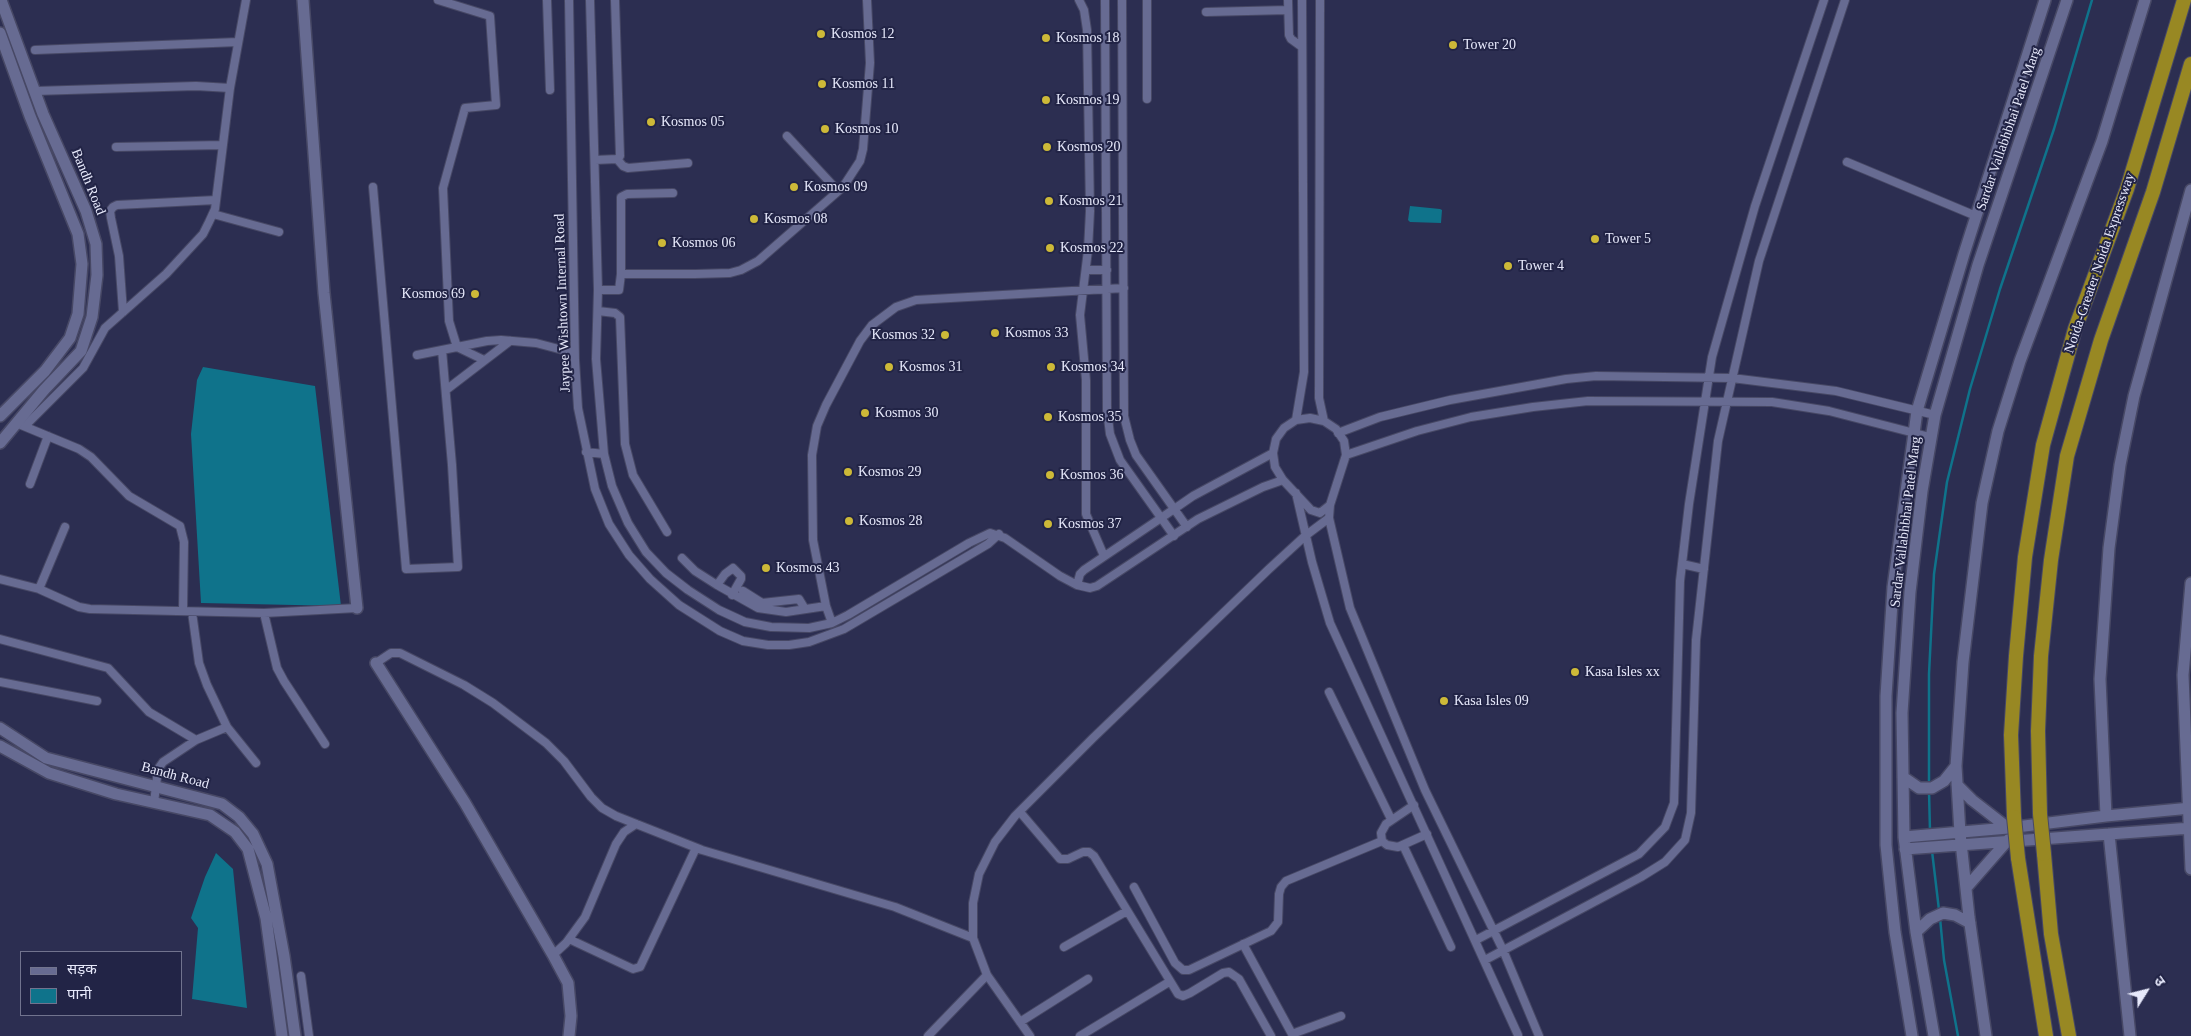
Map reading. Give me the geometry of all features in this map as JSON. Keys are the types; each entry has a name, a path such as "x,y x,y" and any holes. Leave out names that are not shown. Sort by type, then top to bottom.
{"highway":[{"name":"Noida-Greater Noida Expressway","path":"2046,1036 2018,858 2010,828 2011,735 2016,656 2026,557 2043,445 2074,329 2126,189 2184,0"},
{"name":"Noida-Greater Noida Expressway","path":"2069,1036 2051,934 2040,814 2038,731 2040,656 2051,560 2068,456 2101,340 2153,192 2191,64"}],"street":[{"name":"Bandh Road","path":"0,444 21,425 44,390 81,351 92,317 97,275 96,244 86,211 35,91 1,0"},
{"path":"183,612 184,542 180,526 129,496 91,457 79,448 21,425 77,375 90,358 105,328 166,274 202,234 213,214 230,88 246,0"},
{"path":"0,579 39,589 80,607 90,609 264,613 357,608 324,293 303,0"},
{"path":"438,0 490,16 496,105 464,108 443,188 449,321 457,347 484,360"},
{"path":"547,0 550,90"},
{"name":"Jaypee Wishtown Internal Road","path":"569,0 574,353 578,408 595,490 609,524 629,555 679,605 720,631 743,641 768,645 789,645 827,636 858,621 993,541 999,534"},
{"path":"590,0 598,290 596,359 604,454 612,486 628,523 646,552 666,573 688,590 719,610 745,622 771,627 808,628 832,623 986,534 999,534 1077,585 1090,588 1097,586 1198,519 1246,495 1283,480"},
{"path":"616,0 620,156 617,159"},
{"path":"621,274 730,273 741,270 758,261 838,191 860,162 863,149 870,63 867,0"},
{"path":"1079,0 1084,10 1088,30 1090,211 1086,270 1080,315 1086,380 1086,514 1104,556"},
{"path":"1105,0 1107,410 1110,434 1120,460 1174,536"},
{"path":"1122,0 1124,416 1136,455 1187,527"},
{"path":"1147,0 1148,99"},
{"path":"1288,0 1289,35 1291,39 1302,47"},
{"path":"1296,420 1304,372 1302,0"},
{"path":"1320,0 1319,398 1324,421"},
{"path":"1476,940 1639,854 1665,827 1674,803 1682,564 1708,377 1755,206 1824,0"},
{"path":"1484,960 1657,867 1665,862 1685,840 1691,813 1696,640 1718,441 1759,262 1845,0"},
{"name":"Sardar Vallabhbhai Patel Marg","path":"1912,1036 1895,932 1886,844 1887,686 1893,587 1917,411 1976,216 2045,0"},
{"name":"Sardar Vallabhbhai Patel Marg","path":"1934,1036 1916,932 1904,836 1902,713 1910,592 1930,437 1935,415 1978,265 2067,0"},
{"path":"1986,1036 1960,839 1956,766 1956,739 1982,503 1998,431 2020,361 2102,141 2145,0"},
{"path":"1206,12 1288,10"},
{"name":"Bandh Road","path":"0,33 30,116 78,234 82,264 78,314 70,338 45,371 0,416"},
{"path":"35,50 238,42"},
{"path":"35,91 196,86 230,88"},
{"path":"787,136 838,191"},
{"path":"116,148 223,146"},
{"path":"594,160 617,159"},
{"path":"617,159 623,166 628,168 688,163"},
{"path":"1847,162 1976,216"},
{"path":"374,187 406,569 458,567 442,350"},
{"path":"2106,816 2100,678 2109,548 2120,465 2134,396 2191,190"},
{"path":"598,290 619,290 621,274 621,197 627,194 673,193"},
{"path":"123,312 119,256 110,211 113,207 117,205 216,200"},
{"path":"213,214 279,232"},
{"path":"1086,270 1107,270"},
{"path":"832,623 826,606 813,540 812,455 817,426 826,405 860,341 872,325 896,307 916,300 1124,288"},
{"path":"598,311 615,313 620,317 625,444 633,475 667,532"},
{"path":"417,354 487,341 536,343 574,353"},
{"path":"446,390 510,341"},
{"path":"1338,433 1380,417 1408,409 1566,379 1596,376 1732,378 1836,391 1935,415"},
{"path":"1346,455 1417,431 1470,418 1533,407 1588,401 1772,402 1829,410 1930,437"},
{"path":"1330,505 1325,510 1316,512 1283,480 1275,468 1273,453 1276,439 1284,428 1296,420 1310,418 1324,421 1344,441 1346,455 1330,505 1329,518 1350,608 1425,790 1503,950 1539,1036"},
{"path":"30,484 48,436"},
{"path":"586,452 604,454"},
{"path":"1077,585 1080,574 1104,556 1194,496 1273,453"},
{"path":"1296,493 1305,536 1330,623 1518,1035"},
{"path":"1030,1036 987,976 973,938 973,902 979,874 995,842 1020,812 1093,738 1305,536 1329,518"},
{"path":"39,589 64,527"},
{"path":"682,558 695,571 758,608 786,612 826,606"},
{"path":"1682,564 1704,569"},
{"path":"717,585 724,574 734,568 738,571 741,579 732,594"},
{"path":"2191,583 2183,675 2190,808 2191,869"},
{"path":"743,591 762,603 799,599 805,609"},
{"path":"192,612 199,664 206,685 228,727 256,763"},
{"path":"264,613 277,668 325,744"},
{"path":"0,639 108,668 150,712 196,740"},
{"path":"569,1036 571,1016 568,984 465,803 376,663 391,653 400,653 464,685 524,725 564,761 591,797 602,808 696,848 895,907 973,938"},
{"path":"0,682 97,701"},
{"path":"1330,692 1392,819"},
{"path":"154,803 158,769 163,762 196,740 228,727"},
{"name":"Bandh Road","path":"0,728 46,758 222,804 239,817 253,834 267,864 284,956 295,1036"},
{"path":"0,746 49,773 116,794 210,815 235,832 248,849 266,918 282,1036"},
{"path":"1903,777 1919,788 1932,788 1944,782 1956,766"},
{"path":"1957,785 1972,800 2010,828 2109,834 2190,828"},
{"path":"1382,841 1381,833 1383,828 1392,819 1414,804"},
{"path":"1905,848 2010,828 2190,808"},
{"path":"1020,812 1060,859 1068,859 1084,852 1089,852 1094,856 1178,994 1183,996 1223,973 1229,972 1235,975 1270,1036"},
{"path":"553,955 569,939 586,917 620,838 636,824"},
{"path":"1966,888 2010,828"},
{"path":"1134,888 1175,963 1183,970 1189,970 1271,931 1278,922 1279,894 1281,887 1286,881 1382,841 1394,847 1427,834"},
{"path":"2109,834 2130,1036"},
{"path":"1904,836 1960,839"},
{"path":"1403,845 1450,947"},
{"path":"569,939 633,969 640,967 696,848"},
{"path":"1064,948 1127,911"},
{"path":"1916,932 1930,919 1943,913 1955,915 1970,923"},
{"path":"1243,944 1292,1034 1341,1016"},
{"path":"301,976 309,1036"},
{"path":"928,1036 987,976"},
{"path":"1020,1022 1088,979"},
{"path":"1080,1036 1169,982"}],"water":[{"path":"1410,206 1442,210 1441,223 1410,222 1408,220"},
{"path":"203,367 315,386 341,606 201,603 191,434 197,380"},
{"path":"216,853 233,869 247,1008 192,999 198,928 191,918 205,877"}],"waterway":[{"path":"1929,783 1929,674 1934,574 1947,482 1970,389 2000,289 2054,129 2092,0"},
{"path":"1929,791 1930,831"},
{"path":"1932,851 1939,910"},
{"path":"1940,918 1944,960 1958,1036"}],"place":[{"name":"Kosmos 12","path":"821,34"},
{"name":"Kosmos 18","path":"1046,38"},
{"name":"Tower 20","path":"1453,45"},
{"name":"Kosmos 11","path":"822,84"},
{"name":"Kosmos 19","path":"1046,100"},
{"name":"Kosmos 05","path":"651,122"},
{"name":"Kosmos 10","path":"825,129"},
{"name":"Kosmos 20","path":"1047,147"},
{"name":"Kosmos 09","path":"794,187"},
{"name":"Kosmos 21","path":"1049,201"},
{"name":"Kosmos 08","path":"754,219"},
{"name":"Tower 5","path":"1595,239"},
{"name":"Kosmos 06","path":"662,243"},
{"name":"Kosmos 22","path":"1050,248"},
{"name":"Tower 4","path":"1508,266"},
{"name":"Kosmos 69","path":"475,294"},
{"name":"Kosmos 33","path":"995,333"},
{"name":"Kosmos 32","path":"945,335"},
{"name":"Kosmos 31","path":"889,367"},
{"name":"Kosmos 34","path":"1051,367"},
{"name":"Kosmos 30","path":"865,413"},
{"name":"Kosmos 35","path":"1048,417"},
{"name":"Kosmos 29","path":"848,472"},
{"name":"Kosmos 36","path":"1050,475"},
{"name":"Kosmos 28","path":"849,521"},
{"name":"Kosmos 37","path":"1048,524"},
{"name":"Kosmos 43","path":"766,568"},
{"name":"Kasa Isles xx","path":"1575,672"},
{"name":"Kasa Isles 09","path":"1444,701"}]}
